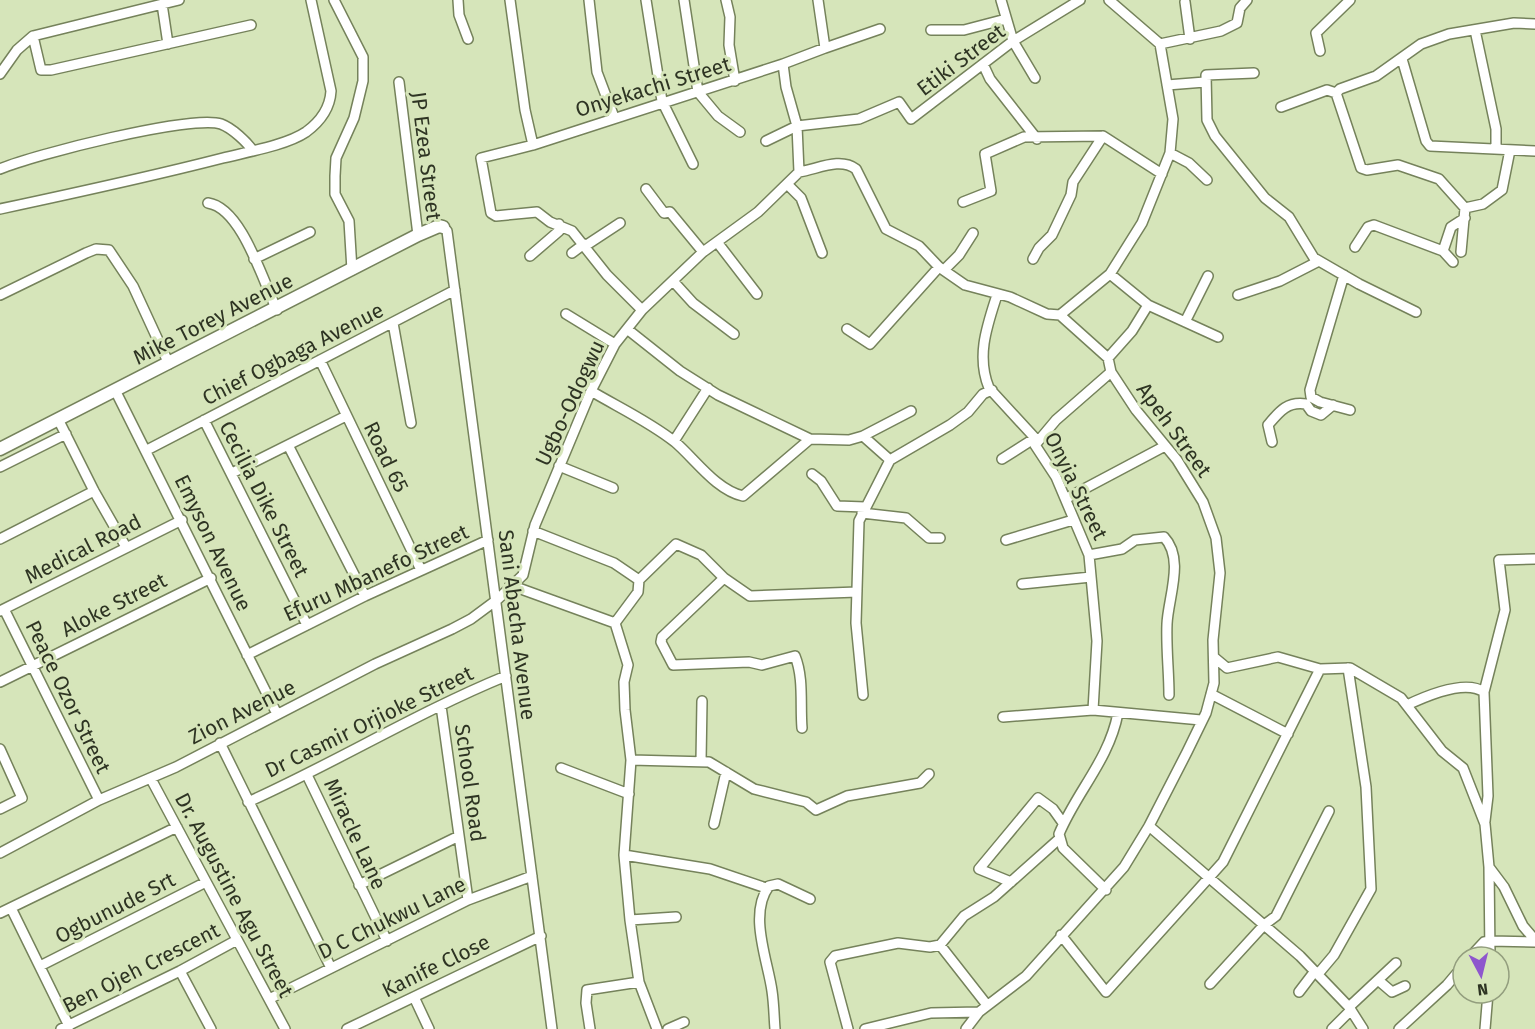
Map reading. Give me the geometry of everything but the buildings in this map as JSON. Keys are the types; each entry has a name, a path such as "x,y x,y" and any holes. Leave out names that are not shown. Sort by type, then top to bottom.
{"main road":[{"name":"Mike Torey Avenue","path":"0,449 277,310 418,235 439,226 443,227"}],"street":[{"path":"0,74 16,50 33,36 179,0"},
{"path":"0,208 117,185 253,151 302,134 326,113 330,103 328,69 311,0"},
{"path":"334,0 363,57 365,66 354,118 336,158 335,194 349,221 352,270"},
{"path":"458,0 459,15 468,39"},
{"path":"510,0 525,110 533,145"},
{"path":"589,0 597,72 614,117"},
{"path":"646,0 662,101 693,164"},
{"path":"684,0 698,90 710,108 740,132"},
{"path":"726,0 730,17 729,45 735,81"},
{"path":"818,0 825,48"},
{"path":"1001,0 1013,41 1035,78"},
{"name":"Etiki Street","path":"797,126 859,119 899,102 911,119 1013,41 1080,0"},
{"path":"1160,44 1221,31 1236,23 1240,8 1247,0"},
{"path":"1320,51 1316,33 1350,0"},
{"path":"1060,315 1110,274 1142,223 1170,153 1173,119 1160,44 1114,1"},
{"path":"1185,2 1190,39"},
{"path":"162,4 168,44"},
{"path":"931,30 964,30 1006,19"},
{"path":"1336,93 1340,89 1376,76 1421,44 1449,34 1523,22 1535,24"},
{"path":"33,36 38,64 41,70 46,70 251,25"},
{"name":"Onyekachi Street","path":"559,224 550,222 537,212 496,216 489,208 481,158 533,145 662,101 735,81 880,28"},
{"path":"1475,30 1495,122 1496,149"},
{"path":"1402,59 1426,141 1430,146 1535,151"},
{"path":"783,64 786,87 797,126 798,174 841,162 856,169 886,229 920,246 942,269 964,285 1011,297 1047,314 1060,315 1108,358 1132,331 1148,305"},
{"path":"984,64 990,79 1037,139"},
{"path":"1254,73 1208,74 1205,82 1207,120 1215,136 1265,198 1289,217 1297,234 1314,258 1416,312"},
{"name":"JP Ezea Street","path":"399,82 418,235"},
{"path":"1167,85 1205,82"},
{"path":"1281,107 1327,90 1336,93"},
{"path":"1336,93 1361,168 1367,170 1398,165 1439,179 1466,207 1461,252"},
{"path":"0,169 38,156 192,122 223,124 253,151"},
{"path":"765,141 797,126"},
{"path":"1033,259 1039,248 1052,235 1071,195 1073,182 1103,136"},
{"path":"963,202 991,191 985,154 1024,137 1037,139 1103,136 1162,174"},
{"path":"1466,207 1483,204 1502,190 1510,150"},
{"path":"1170,153 1189,163 1207,180"},
{"name":"Ugbo-Odogwu","path":"498,599 523,575 533,531 591,391 615,344 642,310 703,252 758,212 798,174"},
{"path":"788,185 801,198 822,253"},
{"path":"646,189 664,213 670,212 703,252"},
{"path":"208,203 217,204 224,209 238,227 277,310"},
{"path":"1443,251 1451,227 1465,218"},
{"path":"530,256 559,231 559,224 572,231 608,275 642,310"},
{"path":"572,253 620,224"},
{"path":"1355,247 1368,227 1374,225 1443,251 1454,262"},
{"name":"Sani Abacha Avenue","path":"443,227 447,231 488,540 498,599 552,1029"},
{"path":"254,259 310,232"},
{"path":"847,329 870,344 942,269 959,255 973,233"},
{"path":"717,242 757,294"},
{"path":"0,295 86,253 96,249 109,250 133,286 169,364"},
{"path":"1238,295 1281,281 1319,261"},
{"path":"1110,274 1148,305 1218,337"},
{"path":"1344,275 1310,390 1311,397 1350,410"},
{"path":"1185,322 1208,276"},
{"path":"673,281 693,303 734,334"},
{"name":"Chief Ogbaga Avenue","path":"147,450 455,290"},
{"name":"Onyia Street","path":"997,295 985,333 982,352 986,381 1035,442 1056,477 1089,555 1097,641 1093,710"},
{"path":"566,314 615,344"},
{"path":"393,323 411,423"},
{"path":"627,329 680,371 708,388 810,439 849,440 911,411"},
{"name":"Apeh Street","path":"967,1028 979,1012 1026,976 1061,935 1106,890 1149,826 1206,713 1211,694 1215,658 1213,640 1220,587 1216,538 1203,502 1110,372 1108,358"},
{"name":"Road 65","path":"320,360 421,570"},
{"path":"1002,459 1035,442 1110,372"},
{"path":"674,441 708,388"},
{"name":"Emyson Avenue","path":"115,390 277,714"},
{"path":"863,695 856,623 858,529 864,510 890,460 950,425 983,394 992,390"},
{"path":"591,391 674,441 716,480 736,494 743,496 810,439"},
{"path":"1272,442 1268,425 1282,408 1297,402 1306,404 1311,411 1321,415 1332,405"},
{"path":"231,473 346,416"},
{"path":"58,419 94,491 126,547"},
{"name":"Cecilia Dike Street","path":"204,420 307,625"},
{"path":"0,467 66,434"},
{"path":"863,435 890,460"},
{"path":"288,445 365,596"},
{"path":"1066,498 1165,446"},
{"path":"560,466 613,488"},
{"path":"812,474 821,481 837,506 906,518 929,538 940,538"},
{"path":"0,539 94,491"},
{"name":"Medical Road","path":"2,610 182,520"},
{"path":"1006,540 1073,520"},
{"path":"533,531 614,563 639,580"},
{"path":"1089,555 1122,549 1144,538 1164,537 1168,542 1174,575 1167,627 1168,695"},
{"name":"Efuru Mbanefo Street","path":"248,655 365,596 488,540"},
{"path":"615,623 638,592 639,580 676,544 701,555 724,578 750,596 857,592"},
{"path":"1490,945 1489,867 1485,824 1488,796 1484,692 1505,610 1499,560 1535,559"},
{"path":"1022,584 1091,577"},
{"name":"Aloke Street","path":"0,682 211,578"},
{"path":"724,578 662,637 661,642 673,665 749,662 762,665 795,656 801,672 799,691 802,728"},
{"path":"510,585 615,623"},
{"name":"Zion Avenue","path":"0,853 99,800 151,779 277,714 462,624 498,599"},
{"name":"Peace Ozor Street","path":"2,610 33,666 99,800"},
{"path":"615,623 628,664 624,682 631,760 624,855 630,920 639,982 657,1029"},
{"path":"1215,658 1227,668 1278,657 1320,669 1348,668 1401,699 1442,751 1463,768 1485,824"},
{"path":"1299,992 1335,955 1371,889 1366,787 1348,668"},
{"path":"1061,935 1107,992 1170,924 1228,855 1320,669"},
{"name":"Dr Casmir Orjioke Street","path":"248,802 506,676"},
{"path":"1407,705 1455,687 1475,687 1484,692"},
{"path":"1211,694 1288,734"},
{"path":"701,761 702,701"},
{"name":"School Road","path":"441,706 468,900"},
{"path":"1003,717 1093,710 1201,720"},
{"path":"848,1029 830,962 835,956 898,944 930,947 940,945 964,916 994,897 1059,839 1063,824 1107,751 1114,736 1118,713"},
{"path":"219,743 331,968"},
{"path":"0,749 22,798 0,809"},
{"path":"631,760 701,761 726,772 754,789 806,802 816,810 847,796 891,787 906,788 920,783 929,774"},
{"path":"561,768 629,794"},
{"path":"714,824 726,772"},
{"name":"Miracle Lane","path":"307,775 387,940"},
{"name":"Dr. Augustine Agu Street","path":"151,779 237,940 271,998 285,1029"},
{"path":"1477,803 1488,796"},
{"path":"1011,882 979,869 1017,820 1038,798 1053,809 1063,824"},
{"path":"1210,984 1264,925 1276,916 1329,811"},
{"path":"1149,826 1209,876 1317,973 1350,1009 1364,1029"},
{"path":"0,913 177,827"},
{"path":"359,885 459,836"},
{"path":"1059,839 1063,848 1106,890"},
{"path":"624,855 710,869 766,888"},
{"path":"1489,867 1504,887 1523,926 1535,941"},
{"name":"D C Chukwu Lane","path":"271,998 468,900 532,876"},
{"name":"Ogbunude Srt","path":"38,962 206,882"},
{"path":"775,1029 772,992 760,930 766,888 771,883 778,884 810,899"},
{"path":"11,908 38,962 65,1027"},
{"path":"630,920 676,917"},
{"name":"Kanife Close","path":"347,1029 541,936"},
{"name":"Ben Ojeh Crescent","path":"65,1027 180,971 237,940"},
{"path":"1481,945 1490,941 1535,941"},
{"path":"940,945 987,1005"},
{"path":"1332,1029 1396,963"},
{"path":"180,971 211,1029"},
{"path":"1378,980 1392,992 1405,986"},
{"path":"1399,1029 1451,980"},
{"path":"590,1029 586,1003 587,990 639,982"},
{"path":"414,997 429,1029"},
{"path":"1485,1029 1487,1005"},
{"path":"952,1011 963,1017 967,1028"},
{"path":"865,1029 931,1013 979,1012"},
{"path":"668,1029 684,1022"}]}
